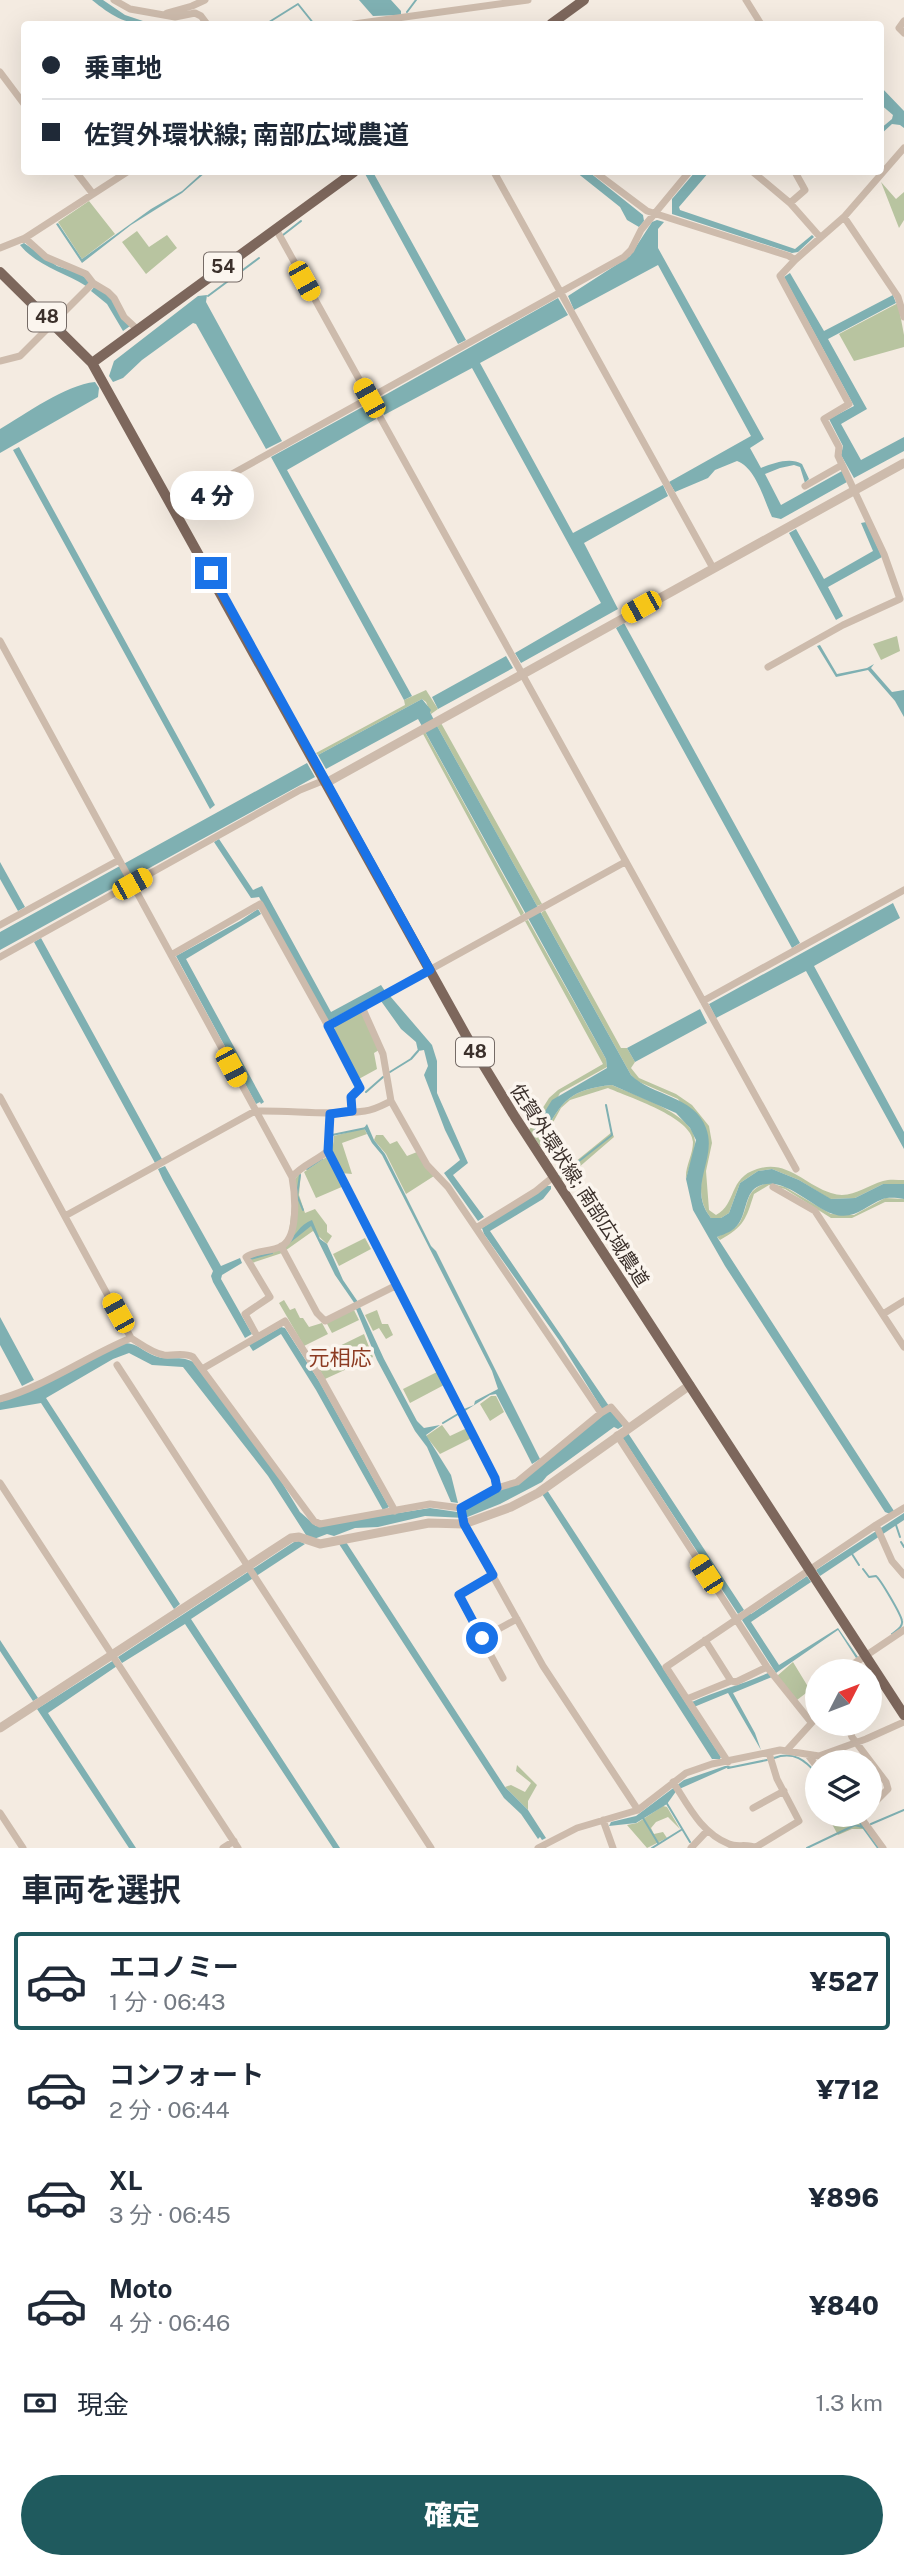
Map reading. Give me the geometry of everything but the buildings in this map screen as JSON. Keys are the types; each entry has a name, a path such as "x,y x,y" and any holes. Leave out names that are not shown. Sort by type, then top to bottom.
{"main road":[{"path":"555,21 578,1"},
{"name":"54","path":"92,363 350,175"},
{"name":"48","path":"0,272 92,363"},
{"name":"佐賀外環状線; 南部広域農道","path":"92,363 174,506 473,1048 553,1177 904,1715"}],"street":[{"path":"114,0 130,9 175,17 195,13 204,21"},
{"path":"163,14 205,0"},
{"path":"380,21 528,0"},
{"path":"746,0 759,21"},
{"path":"406,18 410,21"},
{"path":"904,21 899,26 904,33"},
{"path":"0,72 21,100"},
{"path":"884,171 904,148"},
{"path":"78,175 93,194"},
{"path":"0,248 25,238 122,175"},
{"path":"496,175 713,568"},
{"path":"599,175 625,197 654,214 795,260"},
{"path":"174,506 624,257 631,250 641,230 686,175"},
{"path":"756,175 790,203 820,237"},
{"path":"790,203 805,190 797,175"},
{"path":"768,667 843,625 900,599 884,554 838,456 839,447 824,419 849,404 780,276 844,217 881,175"},
{"path":"844,217 898,297 904,317"},
{"path":"276,229 796,1169"},
{"path":"25,238 46,257 86,274 93,283 114,298 124,317 138,330"},
{"path":"0,361 20,356 93,283"},
{"path":"0,957 300,790 326,781 904,463"},
{"path":"805,486 842,465"},
{"path":"0,641 292,1177 295,1215 291,1232 281,1246 246,1257 270,1297 244,1314 257,1336"},
{"path":"0,926 119,860"},
{"path":"328,1026 625,862"},
{"path":"703,1001 904,890"},
{"path":"171,955 260,904 360,1088 351,1097 352,1111"},
{"path":"362,1007 383,1054 391,1101 427,1165 448,1187 601,1413"},
{"path":"0,1097 131,1338 154,1352 165,1355 186,1353 193,1357 314,1521 320,1524 430,1504 462,1515 543,1666 638,1810"},
{"path":"65,1216 255,1111 283,1110 330,1114 367,1111 391,1101"},
{"path":"330,1114 328,1151 495,1478 497,1488"},
{"path":"292,1177 328,1151"},
{"path":"476,1228 536,1191 553,1177"},
{"path":"773,1187 816,1211 904,1347"},
{"path":"281,1246 317,1313 325,1321 397,1285"},
{"path":"883,1314 904,1301"},
{"path":"202,1369 281,1321 288,1325 321,1378 395,1511"},
{"path":"0,1399 23,1392 99,1351 131,1338"},
{"path":"117,1365 431,1848"},
{"path":"0,1728 291,1538 299,1537 320,1544 510,1507 538,1493 690,1385"},
{"path":"462,1515 497,1488 517,1482 601,1413 615,1409 628,1427"},
{"path":"617,1435 767,1667 805,1710"},
{"path":"0,1483 236,1844 223,1848"},
{"path":"728,1762 666,1667 904,1508"},
{"path":"876,1525 892,1561 904,1575"},
{"path":"493,1575 459,1595 503,1678"},
{"path":"482,1638 517,1619"},
{"path":"861,1659 904,1630"},
{"path":"705,1640 731,1681"},
{"path":"687,1699 731,1681 736,1682 767,1667"},
{"path":"834,1750 904,1722"},
{"path":"787,1750 805,1730"},
{"path":"853,1736 861,1750"},
{"path":"538,1848 577,1828 638,1810 676,1786 686,1773 712,1764 787,1750 805,1754"},
{"path":"676,1786 706,1831 731,1846 756,1848 799,1821 769,1753"},
{"path":"882,1777 888,1789 882,1795"},
{"path":"753,1808 784,1791"},
{"path":"0,1813 23,1848"},
{"path":"603,1820 613,1848"},
{"path":"869,1827 883,1848"},
{"path":"691,1848 706,1831"}],"green space":[{"path":"881,182 896,199 904,192 904,220 899,228"},
{"path":"89,201 115,234 82,259 58,222"},
{"path":"137,231 149,247 167,235 177,248 146,274 122,242"},
{"path":"898,303 904,347 854,361 839,334"},
{"path":"897,636 900,651 881,660 873,644"},
{"path":"426,690 438,709 431,714 422,699 318,755 316,753 405,705 404,700"},
{"path":"441,723 542,904 537,906 437,726"},
{"path":"422,732 425,732 524,913 521,916"},
{"path":"545,910 621,1048 627,1048 635,1062 631,1068 639,1078 676,1094 692,1105 709,1126 712,1143 706,1171 709,1210 716,1215 723,1210 741,1178 757,1169 768,1167 787,1170 838,1195 851,1194 885,1180 904,1180 904,1184 883,1184 855,1198 830,1199 799,1180 772,1169 758,1171 740,1183 729,1213 721,1218 711,1218 702,1201 701,1192 708,1144 678,1099 637,1081 631,1075 541,913"},
{"path":"528,920 606,1059 607,1067 560,1093 538,1135 544,1135 556,1113 569,1099 586,1090 612,1085 675,1114 693,1132 695,1142 693,1156 686,1179 693,1147 690,1133 671,1116 608,1088 570,1100 561,1108 540,1146 529,1130 549,1098 603,1064 525,921"},
{"path":"361,1010 379,1050 374,1053 377,1069 357,1080 333,1033 336,1024"},
{"path":"364,1128 367,1134 342,1143 352,1174 341,1173 332,1154 334,1136"},
{"path":"612,1132 614,1137 563,1181 559,1175"},
{"path":"376,1135 383,1135 390,1144 397,1141 407,1156 417,1152 434,1176 406,1194 386,1154 374,1140"},
{"path":"328,1156 344,1186 316,1198 304,1172"},
{"path":"301,1172 299,1195 305,1213 315,1209 332,1236 327,1244 313,1231 282,1253 252,1263 249,1256 288,1242 295,1179"},
{"path":"768,1183 785,1187 831,1214 854,1215 885,1198 904,1199 904,1202 885,1202 852,1218 831,1218 785,1189 769,1185 754,1194 739,1226 720,1240 717,1237 740,1222 751,1193"},
{"path":"365,1238 371,1249 339,1266 333,1254"},
{"path":"284,1300 290,1310 295,1308 309,1327 322,1323 328,1334 304,1346 279,1303"},
{"path":"354,1310 359,1320 332,1333 326,1322"},
{"path":"377,1310 382,1324 388,1324 393,1335 386,1339 379,1328 373,1331 365,1315"},
{"path":"364,1334 373,1357 325,1379 313,1359"},
{"path":"437,1372 444,1385 410,1403 403,1389"},
{"path":"491,1396 496,1396 504,1412 490,1421 480,1404"},
{"path":"442,1425 450,1436 467,1428 472,1438 440,1454 426,1436"},
{"path":"793,1662 805,1682 805,1694 797,1700 777,1676"},
{"path":"517,1765 537,1785 528,1801 528,1810 505,1787 511,1785 525,1792 531,1783 516,1771"},
{"path":"663,1806 667,1807 680,1829 668,1817 656,1822 651,1828 654,1834 663,1832 667,1838 647,1848 627,1825 637,1823"},
{"path":"834,1827 864,1829 852,1829 838,1835"}],"water":[{"path":"92,0 103,0 125,15 143,21 128,21 106,11"},
{"path":"359,0 391,0 401,11 401,15 373,16"},
{"path":"884,90 904,111 904,128 892,124 884,131 884,126 893,115 884,107"},
{"path":"203,175 182,193 131,225 82,263 56,224 58,223 82,259 151,209"},
{"path":"366,175 375,175 466,340 458,344"},
{"path":"580,175 593,175 643,215 644,221 639,227 627,220 620,207"},
{"path":"692,175 706,175 679,207 680,210 795,249 812,235 814,237 798,252 792,253 672,214 672,199"},
{"path":"652,222 664,222 658,229 658,248 764,439 750,448 761,468 782,462 797,462 802,464 809,479 805,483 800,467 794,465 765,474 781,505 842,471 847,482 781,519 772,517 754,477 737,461 715,470 708,478 675,492 669,482 751,436 658,265 574,310 568,296 630,256"},
{"path":"24,243 57,266 79,273 91,282 86,286 43,264 20,245"},
{"path":"790,273 824,331 893,295 896,303 828,339 867,409 841,424 861,460 904,437 904,451 854,478 841,455 843,446 829,419 854,406 784,277"},
{"path":"94,287 107,293 130,326 123,331 107,304 91,291"},
{"path":"207,295 206,302 282,441 266,449 196,324 193,323 142,360 123,378 113,382 109,376 114,361 198,296"},
{"path":"558,298 568,315 480,363 573,533 663,485 668,496 584,543 618,609 521,663 515,653 601,603 472,368 384,415 376,400"},
{"path":"95,382 99,388 98,397 0,453 0,429 71,388"},
{"path":"368,404 376,419 287,470 412,696 404,700 271,457"},
{"path":"19,447 215,805 210,809 13,450"},
{"path":"866,522 882,557 828,587 843,616 836,620 789,533 796,529 824,579 873,551 861,523"},
{"path":"624,623 800,943 792,948 616,628"},
{"path":"820,645 837,674 874,664 871,668 892,692 904,690 904,717 895,701 868,670 836,677 817,646"},
{"path":"506,656 513,668 438,709 432,697"},
{"path":"422,699 431,710 437,726 631,1075 650,1088 693,1109 700,1117 709,1139 701,1195 711,1218 721,1218 729,1213 740,1183 758,1171 772,1169 799,1180 831,1199 855,1198 883,1184 904,1184 904,1199 883,1199 847,1216 833,1214 788,1188 768,1184 759,1186 751,1193 737,1226 717,1237 894,1511 890,1514 885,1512 725,1266 693,1210 686,1179 696,1140 690,1128 676,1113 612,1085 586,1090 569,1099 556,1113 541,1137 534,1129 552,1100 607,1068 606,1059 418,719 326,769 318,755"},
{"path":"307,763 315,777 0,950 0,932"},
{"path":"219,839 253,890 262,886 331,1012 381,985 385,991 328,1021 259,897 251,898 214,842"},
{"path":"0,862 25,907 18,911 0,879"},
{"path":"893,903 900,918 814,966 904,1132 904,1149 806,971 716,1018 709,1004"},
{"path":"258,909 261,914 186,959 264,1102 261,1104 256,1104 176,956"},
{"path":"41,938 162,1159 155,1163 34,942"},
{"path":"390,996 432,1045 437,1061 437,1093 468,1163 453,1175 484,1217 478,1221 444,1173 460,1160 445,1130 424,1075 428,1066 424,1050 418,1051 416,1042 401,1029 381,1001"},
{"path":"700,1009 707,1023 635,1062 627,1048"},
{"path":"367,1124 436,1251 540,1459 532,1464 496,1394 465,1411 464,1409 498,1389 492,1371 382,1155 364,1128"},
{"path":"165,1166 221,1266 240,1258 242,1263 222,1275 221,1279 252,1334 245,1338 213,1282 213,1271 163,1180 158,1169"},
{"path":"546,1186 551,1186 551,1189 543,1199 490,1231 609,1406 602,1409 559,1340 482,1228"},
{"path":"312,1220 320,1239 327,1244 343,1280 358,1302 355,1304 335,1275 311,1226 286,1246 301,1228"},
{"path":"360,1307 417,1421 424,1428 440,1425 426,1435 451,1475 458,1503 451,1502 427,1447 415,1431 377,1360 356,1309"},
{"path":"0,1317 34,1380 22,1386 0,1345"},
{"path":"281,1327 285,1328 319,1381 389,1507 383,1510 316,1390 281,1334 253,1351 249,1345"},
{"path":"125,1343 160,1357 193,1362 275,1471 300,1512 316,1526 430,1508 464,1513 471,1504 500,1491 606,1413 612,1410 623,1426 618,1429 614,1427 542,1482 500,1504 465,1518 425,1516 378,1527 355,1528 334,1536 327,1534 314,1539 306,1535 268,1476 183,1367 152,1365 129,1353 113,1359 46,1398 180,1604 174,1609 41,1403 0,1410 0,1402 32,1390"},
{"path":"628,1433 744,1610 738,1614 622,1437"},
{"path":"547,1490 720,1759 712,1759 542,1494"},
{"path":"904,1513 904,1520 820,1576 816,1570"},
{"path":"299,1541 305,1544 191,1619 340,1848 333,1848 185,1624 122,1663 118,1657"},
{"path":"346,1542 505,1787 528,1810 546,1838 538,1839 521,1814 504,1798 339,1544"},
{"path":"807,1576 811,1582 751,1622 779,1665 838,1628 858,1657 856,1658 838,1630 776,1673 742,1620 747,1614 751,1614"},
{"path":"0,1640 38,1698 33,1701 0,1651"},
{"path":"114,1660 117,1666 48,1713 136,1848 129,1848 37,1709"},
{"path":"768,1673 772,1677 733,1693 755,1733 761,1750 728,1693 694,1707 692,1702"},
{"path":"731,1766 677,1790 667,1804 636,1823 609,1826 611,1822 636,1816 684,1780"}],"waterway":[{"path":"407,12 416,0"},
{"path":"271,21 298,4 312,21"},
{"path":"283,235 301,221"},
{"path":"208,296 259,258"},
{"path":"390,1072 411,1059 418,1051"},
{"path":"366,1092 383,1077"},
{"path":"560,1176 612,1135 606,1105"},
{"path":"332,1150 332,1135 366,1128"},
{"path":"307,1169 322,1159"},
{"path":"300,1175 297,1195 303,1210"},
{"path":"250,1259 272,1253"},
{"path":"443,1423 458,1414"},
{"path":"896,1525 900,1537"},
{"path":"901,1542 904,1547"},
{"path":"852,1554 859,1565"},
{"path":"863,1569 869,1577 876,1576 901,1617 902,1625 892,1634"},
{"path":"774,1758 793,1756 805,1763"},
{"path":"728,1768 767,1760"},
{"path":"666,1802 690,1842"},
{"path":"882,1819 904,1810"},
{"path":"643,1818 658,1843"},
{"path":"807,1848 851,1827"},
{"path":"863,1827 878,1848"},
{"path":"652,1848 681,1830"}],"district":[{"name":"元相応","path":"340,1358"}],"route":[{"path":"211,573 430,970 328,1026 360,1088 351,1097 352,1111 330,1114 328,1151 495,1478 497,1488 461,1508 464,1524 493,1575 459,1595 482,1638"}]}
